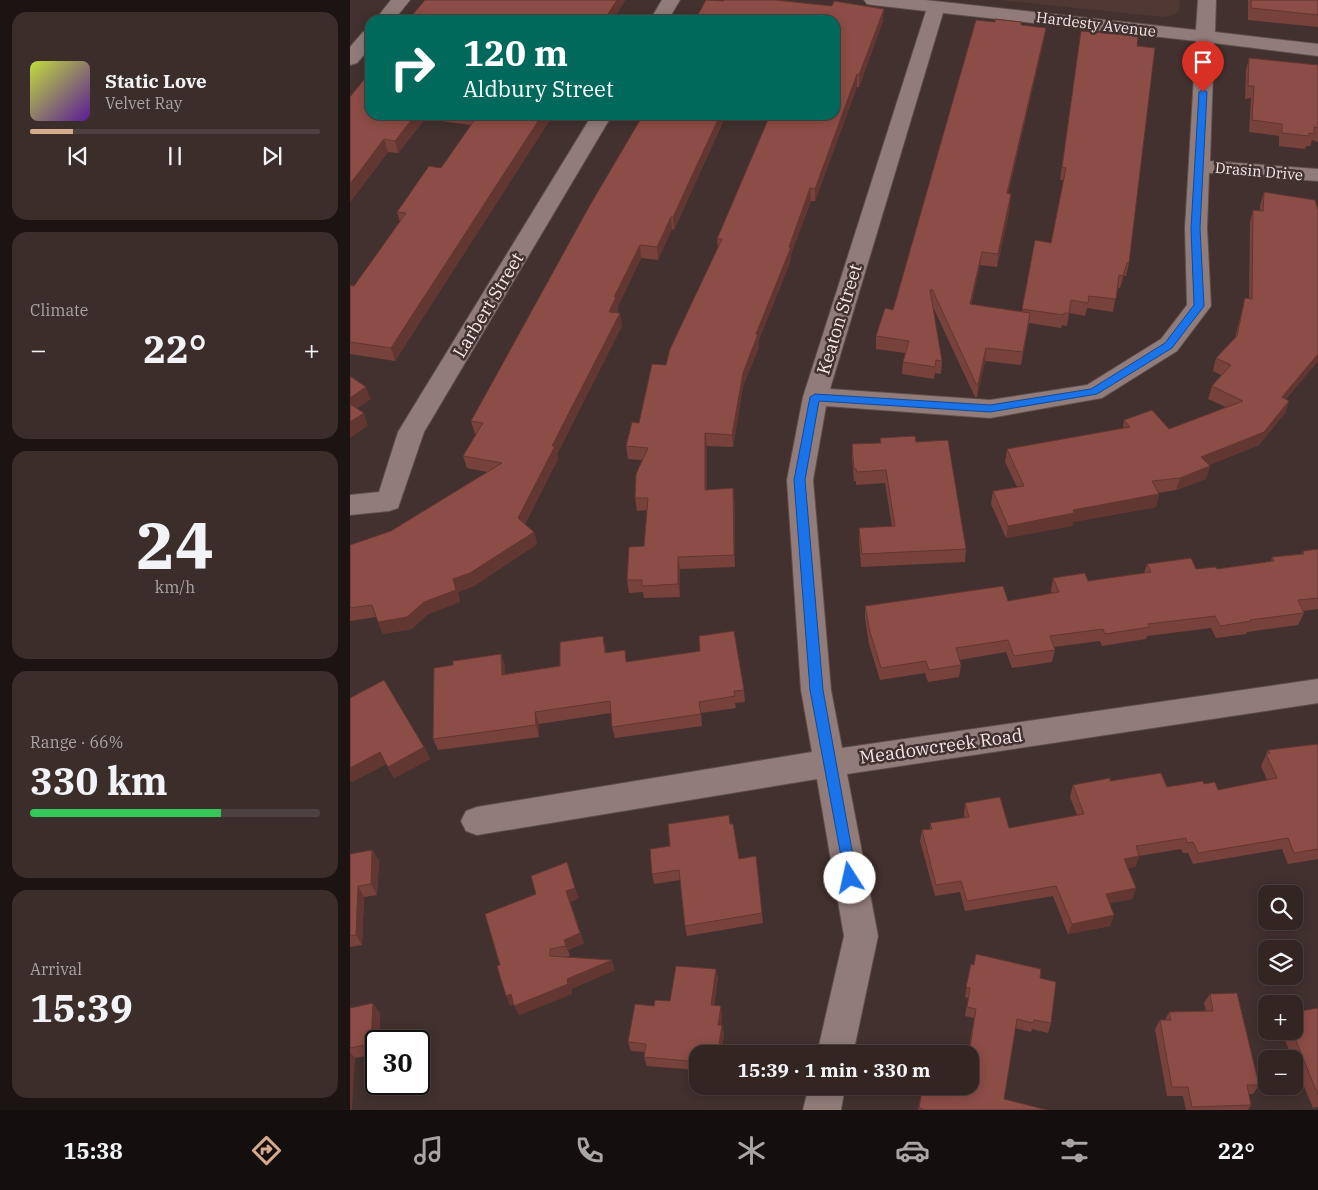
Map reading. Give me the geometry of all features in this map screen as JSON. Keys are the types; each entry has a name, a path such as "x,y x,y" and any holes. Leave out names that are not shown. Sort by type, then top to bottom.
{"street":[{"path":"388,15 401,0"},
{"path":"662,15 671,0"},
{"name":"Hardesty Avenue","path":"873,0 1318,50"},
{"path":"815,397 990,409 1093,392 1169,345 1199,306 1196,228 1207,0"},
{"name":"Keaton Street","path":"837,1045 861,936 814,669 800,480 815,397 936,6"},
{"path":"350,59 365,42"},
{"name":"Larbert Street","path":"350,505 389,500 411,432 599,120"},
{"name":"Drasin Drive","path":"1200,166 1318,175"},
{"name":"Meadowcreek Road","path":"477,821 830,763 1318,691"},
{"path":"822,1110 825,1095"}],"shaded area":[{"path":"998,0 1180,0 1179,11 1173,15 1163,17"}],"building":[{"path":"425,0 617,0 607,15 412,15"},
{"path":"706,0 775,0 832,6 834,1 884,9 859,75 857,74 815,189 810,188 789,247 791,247 756,334 758,334 743,373 732,435 705,433 705,490 733,488 734,555 678,557 678,584 642,586 642,580 627,580 629,547 644,546 648,498 635,498 636,474 648,448 626,446 632,422 639,423 652,364 666,365 670,349 722,239 717,239 768,120 840,120 840,15 698,15"},
{"path":"1251,0 1318,0 1318,15 1251,8"},
{"path":"995,19 1021,22 1021,25 1046,28 1007,193 1011,194 998,254 982,252 970,304 1030,313 1023,352 986,348 978,384 976,384 932,289 930,290 942,361 936,360 935,367 903,362 909,341 876,336 885,308 893,310 976,20 995,22"},
{"path":"1081,31 1138,36 1137,46 1155,48 1129,263 1127,263 1123,276 1119,275 1116,299 1089,296 1088,303 1071,300 1069,313 1064,313 1064,315 1022,309 1035,240 1051,243 1066,168 1062,167"},
{"path":"1249,58 1318,65 1318,128 1314,127 1314,134 1309,133 1309,136 1282,133 1282,124 1252,120 1254,86 1248,86"},
{"path":"365,78 365,120 411,120 395,141 384,139 350,184 350,97"},
{"path":"475,120 539,120 391,348 350,342 350,285 354,286 406,213 397,212 429,166 441,168"},
{"path":"640,120 718,120 657,247 640,245 614,297 616,297 609,312 620,313 552,446 555,446 518,518 534,532 470,573 453,579 456,590 424,602 407,617 378,622 372,605 350,608 350,545 391,531 502,463 463,456 483,423 471,421 590,205"},
{"path":"1264,192 1315,200 1318,210 1318,354 1282,397 1289,401 1264,432 1201,457 1210,466 1180,478 1152,481 1159,494 1073,510 1074,513 1008,526 993,491 1024,486 1007,449 1130,427 1124,420 1152,410 1169,429 1243,401 1212,386 1231,365 1216,358 1237,336 1245,298 1252,299 1253,210 1263,211"},
{"path":"350,376 366,387 350,398"},
{"path":"350,404 364,413 350,422"},
{"path":"915,436 916,442 948,440 966,549 862,554 859,528 895,526 886,470 857,472 854,469 852,444 881,443 880,438"},
{"path":"1318,549 1318,598 1298,600 1304,613 1220,626 1215,616 1148,624 1150,627 1105,634 1103,629 1050,636 1055,650 1014,656 1008,640 956,648 961,665 929,670 926,661 881,668 870,632 865,606 1003,586 1008,601 1059,592 1053,578 1085,573 1088,581 1151,572 1147,564 1191,558 1196,569 1216,567 1217,569 1274,561 1272,557 1304,554 1303,551"},
{"path":"734,631 744,690 734,691 735,696 699,702 701,714 612,727 610,701 535,712 536,725 433,739 434,668 453,665 453,661 501,654 502,675 560,666 560,642 603,636 605,653 625,650 626,662 700,651 699,636"},
{"path":"384,680 424,747 388,767 380,752 350,768 350,698"},
{"path":"1318,744 1318,849 1294,853 1288,838 1198,853 1193,842 1187,843 1186,838 1136,846 1139,856 1124,859 1136,888 1106,894 1114,915 1072,924 1056,886 967,901 961,881 936,885 922,830 932,829 930,823 969,817 965,803 1000,797 1009,828 1084,814 1073,785 1110,778 1110,781 1161,773 1167,787 1203,781 1204,784 1215,782 1218,790 1277,778 1266,754 1270,753 1268,750"},
{"path":"729,815 730,824 733,824 739,859 756,856 762,913 685,926 679,870 652,874 650,849 670,846 668,824"},
{"path":"372,850 371,884 358,886 356,935 350,936 350,854"},
{"path":"567,862 575,888 566,891 580,933 564,940 566,946 550,949 550,956 612,960 567,979 568,984 514,1006 511,994 506,996 497,966 500,965 485,914 536,894 531,876"},
{"path":"976,954 1041,969 1040,978 1056,982 1051,1023 1034,1020 1033,1023 1017,1019 1004,1099 1047,1110 925,1110 919,1108 921,1095 979,1095 979,1045 970,1045 976,1009 967,1007 970,988 966,987 971,964 974,965"},
{"path":"676,966 716,969 711,1005 721,1006 718,1025 722,1025 719,1045 689,1045 689,1061 644,1057 646,1044 628,1042 635,1004 654,1006 655,1000 670,1001"},
{"path":"1237,993 1258,1081 1258,1085 1247,1085 1251,1105 1192,1107 1188,1087 1172,1087 1160,1020 1171,1020 1169,1012 1213,1011 1210,994"},
{"path":"373,1003 372,1030 365,1030 365,1045 350,1048 350,1008"},
{"path":"1318,1008 1318,1095 1303,1058 1303,1050 1300,1050 1296,1040 1303,1040 1303,1010"}],"route":[{"path":"850,878 816,690 800,480 815,397 990,409 1093,392 1169,345 1199,306 1196,228 1203,92"}]}
